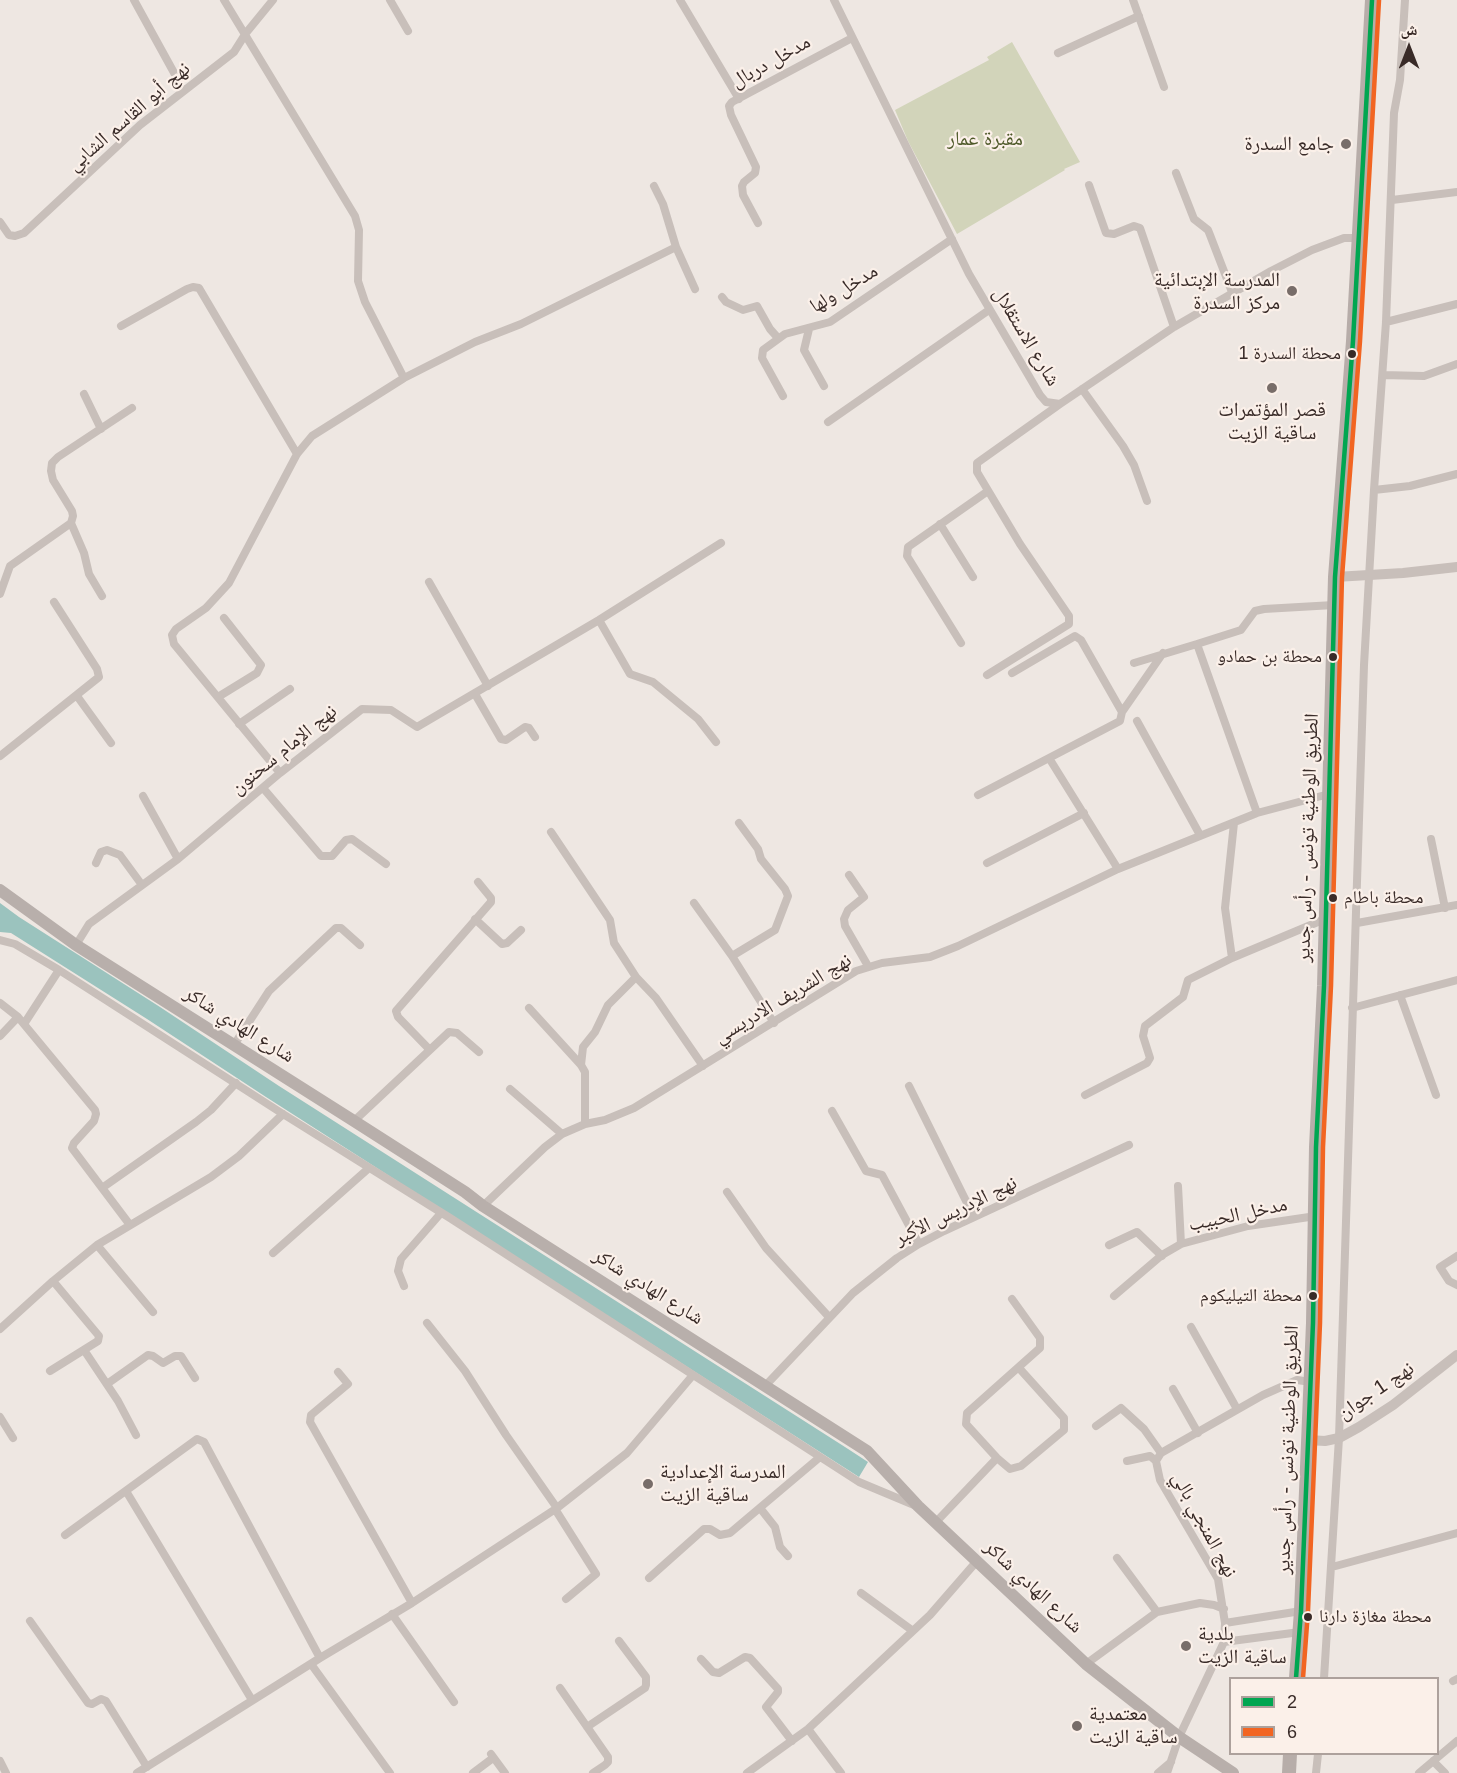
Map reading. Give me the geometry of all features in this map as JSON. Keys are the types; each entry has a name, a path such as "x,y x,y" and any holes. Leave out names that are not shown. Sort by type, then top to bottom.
{"main road":[{"name":"الطريق الوطنية تونس - رأس جدير","path":"1296,1677 1311,1382 1316,1147 1335,577 1359,237 1372,0"},
{"name":"شارع الهادي شاكر","path":"0,890 76,945 867,1451 918,1506 1086,1664 1179,1737 1233,1773"},
{"path":"1289,1773 1290,1755"}],"street":[{"path":"134,0 182,91"},
{"path":"224,0 355,216 359,230 358,281 365,302 404,378"},
{"name":"نهج أبو القاسم الشابي","path":"0,222 9,235 24,233 140,125 234,52 246,33 273,0"},
{"path":"390,0 408,31"},
{"path":"680,0 738,99"},
{"name":"شارع الاستقلال","path":"834,0 989,310 1040,395 1047,402 1060,404 1174,327 1232,292 1312,250 1344,238 1359,237"},
{"path":"1133,0 1164,87"},
{"path":"1324,1677 1339,1438 1353,966 1357,922 1361,744 1369,575 1386,322 1394,113 1400,80 1405,0"},
{"path":"1058,53 1139,16"},
{"name":"مدخل دربال","path":"758,222 744,195 742,186 755,173 756,167 729,110 732,102 852,38"},
{"path":"1176,173 1194,219 1208,230 1232,292"},
{"path":"1089,185 1106,233 1114,234 1134,226 1140,228 1174,327"},
{"path":"654,186 663,204 676,247 694,289"},
{"path":"1392,200 1457,192"},
{"name":"مدخل ولها","path":"778,338 830,322 952,239"},
{"path":"280,773 174,644 172,635 206,608 229,583 297,454 312,436 404,378 475,342 521,324 676,247"},
{"path":"121,326 187,289 199,288 297,454"},
{"path":"722,297 726,302 743,310 758,306 770,329 778,338 763,350 762,358 783,396"},
{"path":"1386,322 1457,304"},
{"path":"828,422 989,310"},
{"path":"809,329 804,341 804,350 824,386"},
{"path":"1383,375 1424,376 1457,364"},
{"path":"1082,389 1123,446 1134,465 1147,501"},
{"path":"84,394 101,429"},
{"path":"987,675 1069,624 1069,616 976,472 977,463 1060,404"},
{"path":"1,587 8,569 14,563 71,523 72,511 54,480 51,471 52,463 132,408"},
{"path":"1374,490 1410,486 1457,474"},
{"path":"961,643 907,556 908,547 988,491"},
{"path":"71,523 84,553 89,574 102,596"},
{"path":"940,524 973,577"},
{"name":"نهج الإمام سحنون","path":"76,945 89,924 177,859 280,773 362,709 391,710 417,727 599,620 721,543"},
{"path":"1335,577 1457,567"},
{"path":"429,582 488,686"},
{"path":"0,756 99,677 99,672 54,602"},
{"path":"1134,663 1241,630 1255,611 1334,605"},
{"path":"218,698 257,673 261,665 224,618"},
{"path":"599,620 630,674 653,682 698,719 716,742"},
{"path":"1012,673 1075,636 1081,640 1122,712"},
{"path":"1197,644 1257,813"},
{"path":"978,795 1120,721 1122,712 1163,653"},
{"path":"239,724 290,689"},
{"path":"475,694 501,739 506,740 525,727 535,737"},
{"path":"77,696 111,743"},
{"path":"1137,722 1200,835"},
{"path":"1049,758 1118,869"},
{"path":"263,788 321,856 332,856 346,840 352,839 386,864"},
{"name":"نهج الشريف الادريسي","path":"483,1206 545,1147 562,1134 634,1108 856,971 882,963 924,958 958,946 1118,869 1200,835 1257,813 1329,794"},
{"path":"143,796 177,859"},
{"path":"987,863 1084,813"},
{"path":"732,956 775,930 788,896 761,859 758,849 738,823"},
{"path":"1232,958 1225,908 1234,823"},
{"path":"551,832 610,920 614,943 636,977 656,998 703,1066"},
{"path":"1431,839 1445,908"},
{"path":"96,863 101,852 107,850 120,855 142,885"},
{"path":"849,876 864,897 848,910 844,923 868,966"},
{"path":"429,1049 398,1017 397,1007 492,899 478,882"},
{"path":"694,903 732,956 774,1023"},
{"path":"1357,922 1457,905"},
{"path":"475,920 502,944 507,943 521,930"},
{"path":"1085,1095 1147,1063 1150,1058 1143,1036 1144,1026 1183,997 1188,980 1232,958 1325,920"},
{"path":"234,1045 269,991 336,928 341,928 360,945"},
{"path":"0,940 15,944 59,970 859,1482 918,1506"},
{"path":"0,1036 21,1020 59,970"},
{"path":"581,1065 583,1047 595,1032 608,1005 636,977"},
{"path":"1352,1008 1457,980"},
{"path":"1400,995 1436,1095"},
{"path":"0,1003 21,1020 96,1114 94,1121 72,1148 130,1225"},
{"path":"530,1008 585,1072 585,1124"},
{"path":"354,1121 446,1034 453,1031 479,1052"},
{"path":"102,1188 196,1122 211,1110 236,1083"},
{"path":"909,1086 974,1217"},
{"path":"510,1089 562,1134"},
{"path":"832,1111 866,1171 878,1173 884,1178 919,1244"},
{"path":"0,1329 97,1245 211,1177 239,1156 283,1114"},
{"name":"نهج الإدريس الأكبر","path":"766,1385 853,1293 897,1258 919,1244 974,1217 1129,1145"},
{"path":"273,1253 369,1168"},
{"path":"1178,1185 1181,1244"},
{"path":"727,1192 766,1248 829,1317"},
{"path":"404,1286 398,1271 401,1259 441,1213"},
{"name":"مدخل الحبيب","path":"1114,1296 1162,1256 1181,1244 1248,1226 1316,1216"},
{"path":"1109,1245 1137,1232 1162,1256"},
{"path":"97,1245 153,1312"},
{"path":"1457,1256 1440,1267 1449,1281 1457,1285"},
{"path":"50,1371 98,1341 98,1334 53,1281"},
{"path":"1012,1299 1040,1338 1040,1348 967,1413 966,1424 1010,1469 1021,1466 1064,1430 1064,1418 1019,1368"},
{"path":"427,1323 465,1371 499,1426 556,1508 596,1574 566,1599"},
{"path":"1191,1327 1237,1409"},
{"path":"84,1350 107,1384 136,1435"},
{"path":"107,1384 148,1355 163,1363 176,1356 181,1356 195,1378"},
{"name":"نهج 1 جوان","path":"1308,1440 1325,1441 1339,1438 1359,1427 1393,1405 1457,1355"},
{"path":"338,1372 348,1384 311,1415 310,1422 412,1603"},
{"path":"137,1773 412,1603 556,1508 627,1453 693,1375"},
{"name":"نهج المنجي بالي","path":"1167,1773 1179,1737 1224,1642 1225,1623 1218,1579 1160,1480 1156,1461 1161,1453 1237,1409 1291,1382 1297,1380 1311,1382"},
{"path":"1173,1389 1198,1433"},
{"path":"1096,1426 1121,1408 1144,1429 1161,1453"},
{"path":"0,1417 13,1438"},
{"path":"65,1535 197,1439 204,1442 320,1658"},
{"path":"1127,1461 1150,1456 1156,1461"},
{"path":"649,1578 704,1529 726,1535 820,1457"},
{"path":"936,1522 997,1458"},
{"path":"126,1491 252,1700"},
{"path":"760,1508 775,1527 780,1546 788,1556"},
{"path":"1332,1567 1457,1533"},
{"path":"1117,1558 1157,1612"},
{"path":"747,1773 808,1729 930,1615 977,1561"},
{"path":"861,1593 913,1631"},
{"path":"1086,1664 1157,1612 1200,1603 1224,1609"},
{"path":"1225,1623 1301,1611"},
{"path":"392,1614 454,1702"},
{"path":"30,1621 88,1703 92,1704 101,1699 106,1701 147,1767"},
{"path":"1224,1642 1300,1632"},
{"path":"587,1727 645,1688 646,1677 620,1641"},
{"path":"701,1659 713,1672 719,1673 745,1657 750,1658 778,1689 766,1707 792,1741"},
{"path":"310,1664 390,1773"},
{"path":"560,1688 608,1757 608,1762 593,1773"},
{"path":"808,1729 841,1773"},
{"path":"1419,1773 1457,1741"},
{"path":"472,1773 492,1755 505,1773"},
{"path":"1316,1773 1318,1755"},
{"path":"0,1761 6,1773"},
{"path":"1433,1761 1445,1773"},
{"path":"1158,1773 1171,1762"}],"green space":[{"name":"مقبرة عمار","path":"1012,42 1080,162 1064,169 957,234 908,141 895,110 989,60 987,57"}],"water":[{"path":"0,903 279,1086 868,1462 859,1477 147,1019 11,933 0,932"}],"transit line":[{"name":"2","path":"1296,1677 1313,1323 1316,1147 1324,986 1335,577 1353,341 1372,0"},
{"name":"6","path":"1303,1677 1320,1323 1323,1147 1331,986 1342,577 1360,341 1379,0"}],"place":[{"name":"جامع السدرة","path":"1346,144"},
{"name":"المدرسة الإبتدائية مركز السدرة","path":"1292,291"},
{"name":"محطة السدرة 1","path":"1352,354"},
{"name":"قصر المؤتمرات ساقية الزيت","path":"1272,388"},
{"name":"محطة بن حمادو","path":"1333,657"},
{"name":"محطة باطام","path":"1333,898"},
{"name":"محطة التيليكوم","path":"1313,1296"},
{"name":"المدرسة الإعدادية ساقية الزيت","path":"648,1484"},
{"name":"محطة مغازة دارنا","path":"1308,1617"},
{"name":"بلدية ساقية الزيت","path":"1186,1646"},
{"name":"معتمدية ساقية الزيت","path":"1077,1726"}]}
